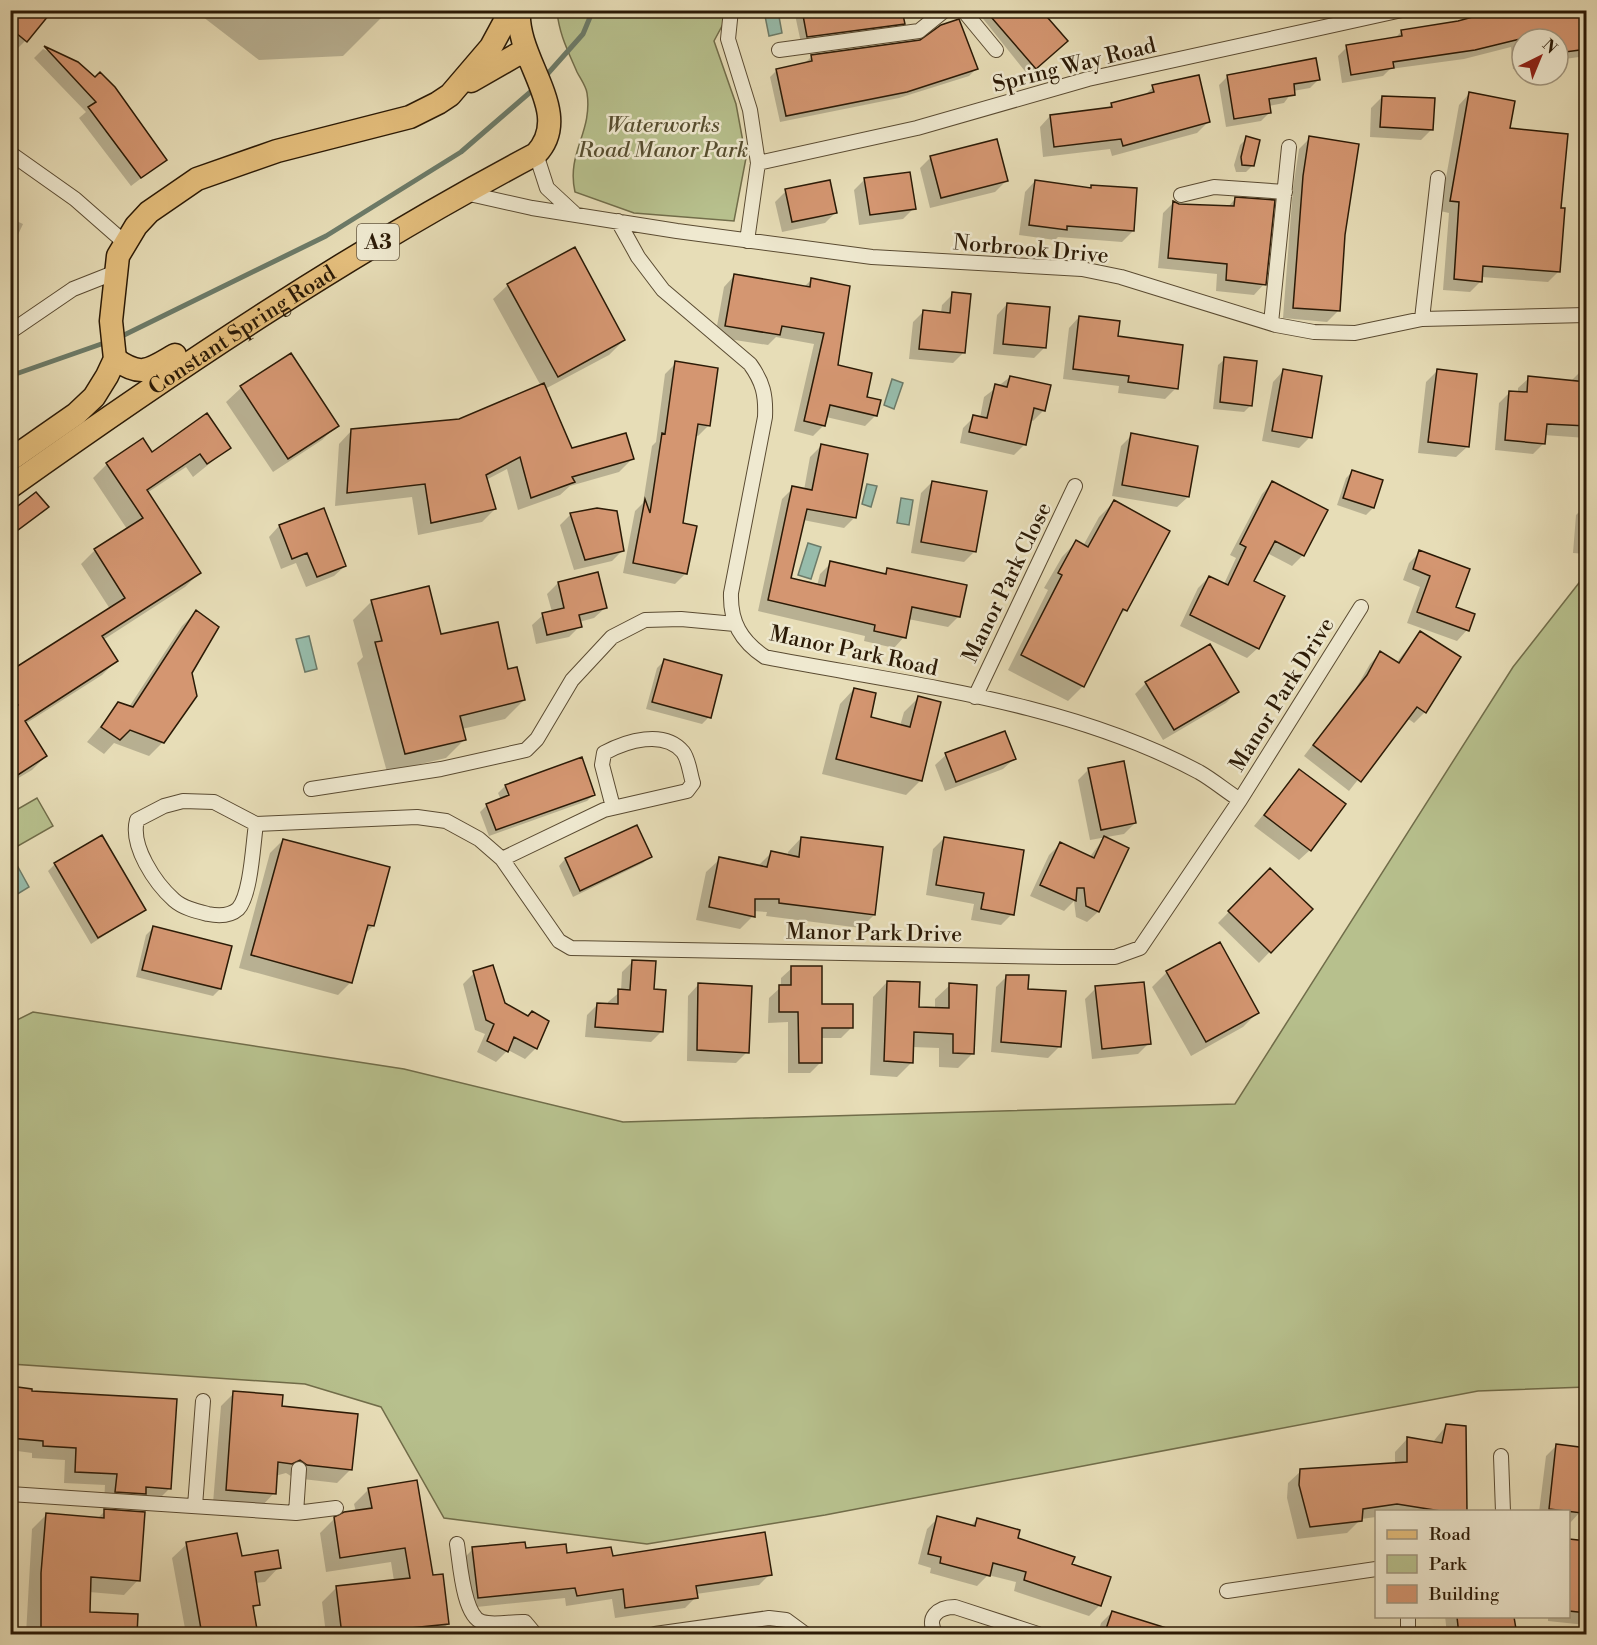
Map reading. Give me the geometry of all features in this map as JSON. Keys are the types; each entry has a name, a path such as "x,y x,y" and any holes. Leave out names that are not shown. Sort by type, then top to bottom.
{"main road":[{"path":"450,95 491,47 511,10"},
{"path":"519,10 518,27 530,63 550,106 549,132 545,145 536,154"},
{"path":"10,460 76,414 94,397 114,354 111,321 118,256 124,242 150,212 197,179 278,151 410,117 518,54 530,63"},
{"name":"Constant Spring Road","path":"10,487 171,373 355,256 536,154"},
{"path":"114,354 130,369 146,371 309,278 355,256"}],"street":[{"path":"731,10 728,39 750,110 758,163 747,241"},
{"path":"779,50 919,31 945,10"},
{"path":"963,10 996,50"},
{"name":"Spring Way Road","path":"758,163 917,128 1088,79 1402,10"},
{"path":"1271,323 1289,147"},
{"path":"10,153 75,199 124,242"},
{"path":"536,154 547,188 574,213"},
{"path":"1422,320 1438,177"},
{"path":"1181,195 1214,187 1285,192"},
{"name":"Norbrook Drive","path":"465,193 618,221 872,257 1082,269 1121,277 1271,323 1314,332 1355,333 1422,320 1587,315"},
{"name":"Manor Park Road","path":"618,221 638,257 663,290 750,364 761,379 766,396 765,417 730,593 730,609 742,638 765,657 975,697 1080,723 1160,753 1200,773 1240,800"},
{"path":"10,332 73,289 116,272"},
{"name":"Manor Park Close","path":"975,697 1075,486"},
{"name":"Manor Park Drive","path":"256,824 417,817 446,821 479,839 502,860 559,941 571,948 1115,957 1140,948 1240,800 1361,607"},
{"path":"311,789 452,767 526,750 537,739 572,680 612,637 645,620 681,619 735,624"},
{"path":"502,860 613,807 687,791 693,783 684,753 670,741 657,739 616,746 604,753 602,765 613,807"},
{"path":"183,801 214,802 256,824 244,899 237,909 226,915 195,911 176,901 159,885 136,840 134,831 137,820 164,806 183,801"},
{"path":"195,1506 203,1401"},
{"path":"1501,1456 1503,1510"},
{"path":"296,1513 299,1470"},
{"path":"10,1494 296,1513 336,1508"},
{"path":"457,1544 467,1602 473,1615 482,1622 525,1622 536,1635"},
{"path":"1227,1591 1375,1569"},
{"path":"936,1635 931,1625 933,1617 938,1610 946,1607 955,1607 1038,1635"},
{"path":"655,1635 769,1618 786,1620 805,1635"},
{"path":"1408,1618 1408,1635"}],"green space":[{"name":"Waterworks Road Manor Park","path":"557,11 730,11 714,41 736,104 746,158 734,221 634,213 575,192 574,166 586,119 587,93 564,42"},
{"path":"1586,574 1586,1387 1478,1391 825,1515 647,1544 444,1518 381,1407 305,1384 11,1364 11,1023 33,1012 404,1069 623,1122 1235,1104 1513,667"},
{"path":"37,798 53,826 11,850 11,813"}],"shaded area":[{"path":"764,11 778,11 782,33 769,36"},
{"path":"892,379 903,383 894,409 884,405"},
{"path":"867,484 877,486 871,507 862,504"},
{"path":"901,498 913,500 909,525 897,523"},
{"path":"808,543 821,547 811,579 798,575"},
{"path":"309,636 317,669 305,672 296,639"},
{"path":"18,867 29,887 16,895 11,885 11,871"}],"building":[{"path":"10,10 53,10 27,42 10,28"},
{"path":"802,10 902,10 905,24 807,37"},
{"path":"985,10 1041,10 1068,41 1036,69"},
{"path":"1498,10 1503,10 1503,13 1587,10 1587,49 1570,51 1570,27 1510,27 1510,41 1475,50 1393,62 1394,68 1351,75 1346,45 1402,36 1401,30 1458,21"},
{"path":"959,19 978,69 907,92 786,116 776,69 812,61 811,55 920,40 941,25"},
{"path":"44,46 78,62 95,77 100,72 115,87 167,160 141,178 88,107 96,102"},
{"path":"1316,58 1320,80 1294,84 1295,95 1269,99 1271,113 1234,119 1227,75"},
{"path":"1199,75 1210,122 1123,146 1121,139 1054,147 1050,115 1112,107 1111,103 1154,92 1152,85"},
{"path":"1469,92 1515,101 1510,128 1568,134 1561,208 1565,208 1560,272 1483,266 1482,282 1454,279 1459,202 1450,201"},
{"path":"1382,96 1435,98 1433,130 1380,127"},
{"path":"1246,136 1260,140 1254,166 1242,165 1241,157"},
{"path":"1309,136 1359,144 1345,235 1340,311 1293,308 1303,176"},
{"path":"997,139 1008,181 941,198 930,156"},
{"path":"910,172 916,209 870,215 864,178"},
{"path":"830,180 837,213 792,222 785,189"},
{"path":"1035,180 1091,188 1091,185 1137,188 1134,231 1067,226 1067,230 1029,225"},
{"path":"1235,197 1275,200 1266,285 1226,280 1227,264 1168,258 1173,201 1179,204 1234,206"},
{"path":"575,247 625,340 558,377 507,284"},
{"path":"734,274 810,287 811,278 850,286 838,365 872,373 867,397 881,400 877,416 830,405 825,426 804,421 824,333 782,326 780,335 725,326"},
{"path":"952,292 971,294 965,353 919,349 923,310 950,313"},
{"path":"1007,303 1050,307 1046,348 1003,344"},
{"path":"1079,316 1120,321 1118,336 1183,345 1178,389 1128,382 1129,376 1073,369"},
{"path":"291,353 339,426 288,459 240,386"},
{"path":"1224,357 1257,361 1252,406 1220,402"},
{"path":"675,361 718,368 710,426 698,424 683,523 697,526 687,574 633,563 645,499 650,513 662,433 665,434"},
{"path":"1283,369 1322,376 1312,438 1272,431"},
{"path":"1437,369 1477,374 1469,447 1428,442"},
{"path":"1010,376 1051,385 1045,411 1034,408 1026,445 969,432 973,415 987,418 995,384 1007,387"},
{"path":"1528,376 1587,382 1587,426 1547,424 1545,444 1505,440 1509,391 1527,392"},
{"path":"544,383 572,448 626,433 634,459 572,477 575,482 531,498 520,457 486,475 496,509 431,523 425,484 347,493 351,429 459,419"},
{"path":"207,413 231,448 207,464 200,454 147,490 201,573 102,636 118,661 25,721 47,756 10,780 10,698 16,706 18,705 10,693 10,671 125,598 94,549 143,518 106,463 143,438 152,452"},
{"path":"1131,433 1198,446 1189,497 1122,485"},
{"path":"821,444 868,454 856,518 807,509 791,578 825,586 830,561 886,574 887,568 967,585 960,617 912,607 906,638 874,631 875,625 768,600 792,486 812,490"},
{"path":"1352,470 1383,480 1374,508 1343,498"},
{"path":"932,481 987,491 976,552 921,542"},
{"path":"1272,481 1328,510 1304,556 1275,541 1254,581 1285,596 1259,649 1190,615 1209,576 1228,585 1246,547 1240,544"},
{"path":"36,492 49,507 10,536 10,512"},
{"path":"1114,500 1170,531 1127,611 1123,609 1084,687 1021,655 1062,575 1058,573 1076,540 1088,547"},
{"path":"324,508 346,566 317,577 307,553 292,559 279,525"},
{"path":"597,508 617,511 624,551 585,560 570,513"},
{"path":"1419,550 1470,569 1456,607 1475,614 1469,631 1417,612 1430,576 1413,569"},
{"path":"598,572 607,608 579,615 582,627 547,635 542,613 564,608 558,582"},
{"path":"429,586 441,634 498,622 508,669 517,667 525,700 460,716 466,740 405,754 375,642 382,641 371,600"},
{"path":"196,610 219,627 192,673 197,696 164,743 130,730 120,740 101,727 118,702 133,707"},
{"path":"1420,631 1461,657 1426,713 1417,707 1361,782 1313,745 1367,675 1380,651 1399,663"},
{"path":"1210,644 1239,692 1174,730 1145,682"},
{"path":"664,659 722,675 711,718 652,702"},
{"path":"854,688 876,693 871,717 910,727 918,696 941,702 922,781 836,759"},
{"path":"1005,731 1016,759 956,782 945,753"},
{"path":"582,757 595,795 496,830 486,804 509,795 505,785"},
{"path":"1124,761 1136,823 1101,830 1088,768"},
{"path":"1299,769 1346,804 1311,851 1264,815"},
{"path":"637,825 652,857 580,891 565,858"},
{"path":"102,835 146,910 98,938 54,863"},
{"path":"1104,836 1129,848 1099,912 1086,906 1084,888 1077,888 1076,901 1040,885 1060,842 1094,858"},
{"path":"801,837 883,847 875,915 779,903 779,899 755,899 755,917 709,907 719,857 767,867 771,851 799,857"},
{"path":"944,837 1024,850 1014,915 981,909 984,893 936,885"},
{"path":"283,839 390,867 374,926 368,925 352,983 251,955"},
{"path":"1270,868 1313,909 1271,953 1228,911"},
{"path":"153,926 232,946 221,989 142,970"},
{"path":"1220,942 1259,1013 1206,1042 1166,971"},
{"path":"632,960 656,961 654,989 666,990 663,1032 595,1027 597,1003 618,1004 618,989 630,990"},
{"path":"493,965 505,1003 528,1016 532,1011 549,1021 537,1049 514,1037 508,1052 487,1041 494,1024 486,1020 473,971"},
{"path":"791,966 822,966 822,1004 853,1004 853,1028 822,1028 822,1063 799,1063 798,1012 779,1012 779,985 791,985"},
{"path":"1006,975 1029,975 1028,989 1066,991 1061,1047 1001,1042"},
{"path":"887,981 920,982 919,1007 949,1008 949,983 977,985 974,1054 953,1053 953,1034 914,1032 913,1063 884,1061"},
{"path":"1144,982 1151,1044 1102,1049 1095,986"},
{"path":"698,983 752,986 749,1053 697,1050"},
{"path":"10,1386 32,1389 32,1391 177,1399 171,1489 146,1487 146,1494 115,1492 117,1474 75,1472 76,1448 43,1446 43,1441 10,1438"},
{"path":"233,1391 283,1395 282,1406 358,1414 352,1470 307,1465 300,1460 292,1464 278,1462 276,1494 226,1490"},
{"path":"1446,1424 1466,1426 1467,1510 1434,1510 1397,1504 1363,1509 1362,1521 1310,1527 1299,1485 1300,1469 1407,1462 1407,1437 1442,1443"},
{"path":"1556,1444 1587,1448 1582,1513 1549,1509"},
{"path":"417,1480 433,1575 443,1574 449,1624 342,1635 336,1586 410,1578 405,1548 340,1558 334,1517 344,1512 372,1508 368,1488"},
{"path":"104,1509 145,1512 140,1581 91,1577 90,1612 138,1614 137,1635 41,1635 41,1573 46,1513 104,1518"},
{"path":"937,1516 975,1526 977,1518 1020,1530 1018,1538 1075,1557 1072,1564 1111,1577 1101,1606 1024,1580 1026,1572 993,1563 990,1576 940,1563 941,1557 928,1554"},
{"path":"765,1532 772,1575 696,1586 698,1598 625,1608 623,1589 577,1596 575,1588 478,1598 472,1547 525,1542 526,1548 566,1544 567,1553 611,1547 613,1556"},
{"path":"237,1533 242,1556 278,1550 281,1568 255,1572 260,1605 253,1606 258,1635 202,1635 186,1542"},
{"path":"1570,1539 1587,1541 1587,1613 1570,1611"},
{"path":"1112,1611 1176,1631 1175,1635 1104,1635"},
{"path":"1457,1618 1514,1618 1517,1635 1459,1635"}],"waterway":[{"path":"543,79 583,34 593,10"},
{"path":"118,338 326,236 461,152 535,88"},
{"path":"10,376 107,342"}]}
